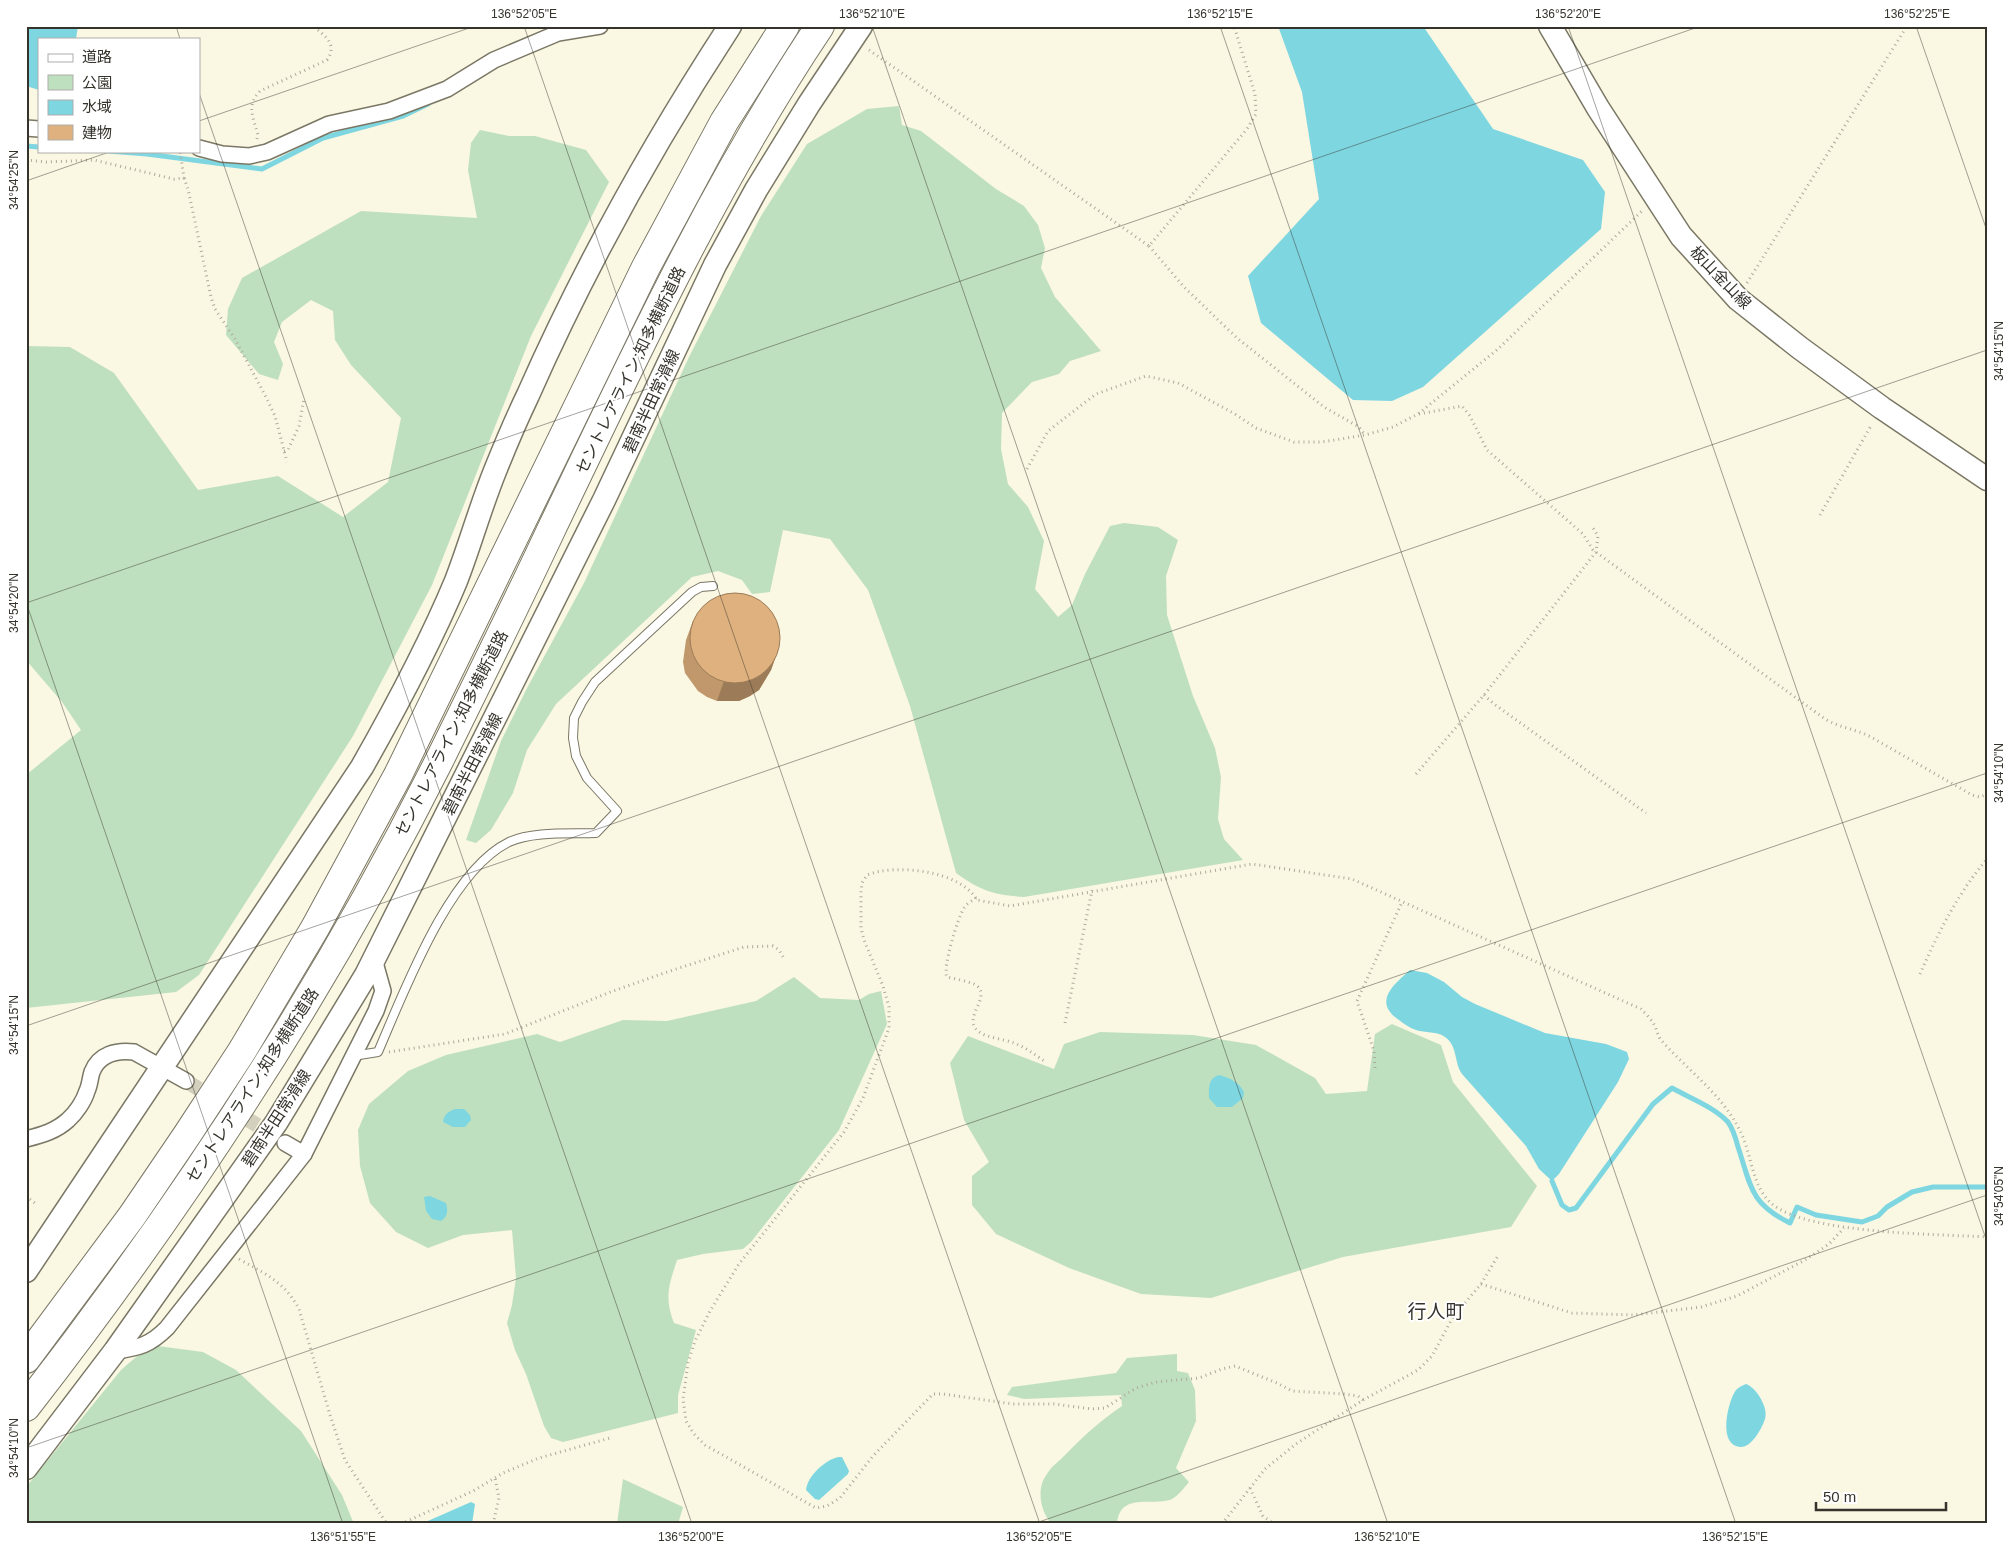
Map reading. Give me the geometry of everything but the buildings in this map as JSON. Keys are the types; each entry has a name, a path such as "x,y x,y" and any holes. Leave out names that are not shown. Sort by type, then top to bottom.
{"highway":[{"name":"セントレアライン;知多横断道路","path":"26,1358 132,1216 187,1135 242,1051 315,928 398,775 646,267 724,122 785,26"},
{"name":"セントレアライン;知多横断道路","path":"26,1407 93,1322 227,1129 296,1020 355,920 438,762 553,528 615,394 665,295 724,184 786,76 820,26"}],"main road":[{"path":"26,1271 362,768 409,684 456,581 494,472 586,270 627,193 694,81 730,26"},
{"name":"碧南半田常滑線","path":"26,1468 115,1351 276,1123 374,960 604,500 716,265 756,190 809,104 861,26"},
{"name":"板山金山線","path":"1550,26 1598,108 1682,236 1738,299 1800,348 1882,408 1987,479"}],"street":[{"path":"200,148 222,154 254,155 267,152 329,124 389,111 447,89 494,60 558,32 600,26"},
{"path":"115,1351 136,1349 154,1342 304,1154 376,1011 383,991 374,960"},
{"path":"26,1139 46,1134 69,1119 87,1092 93,1071 99,1061 105,1056 124,1051 134,1052 186,1081"},
{"path":"284,1143 304,1154"}],"lane":[{"path":"354,1056 378,1052 427,940 472,872 490,855 510,842 530,836 596,834 618,811 587,778 576,756 573,738 574,718 582,702 596,682 692,592 701,587 712,586"}],"path":[{"path":"254,155 258,134 251,104 253,98 260,90 327,60 331,54 332,46 330,40 313,26"},
{"path":"1150,246 1247,130 1256,114 1255,94 1234,26"},
{"path":"1738,299 1907,26"},
{"path":"868,50 1150,246 1184,287 1237,338 1324,407 1359,427 1366,435"},
{"path":"180,152 184,178 213,303 275,416 287,462"},
{"path":"26,160 46,162 94,160 174,178 184,178"},
{"path":"1028,469 1048,431 1096,394 1146,376 1178,383 1235,414 1256,428 1294,442 1322,442 1366,435 1393,428 1418,414 1498,349 1656,197"},
{"path":"284,451 288,450 299,426 304,399"},
{"path":"1418,414 1462,406 1470,416 1487,450 1582,534 1596,552 1825,719 1839,727 1858,730 1972,795 1980,797 1987,794"},
{"path":"1820,515 1882,408"},
{"path":"1416,774 1484,695 1596,552 1598,536 1593,528"},
{"path":"1484,695 1646,813"},
{"path":"1920,974 1929,953 1968,882 1987,859"},
{"path":"1363,1400 1358,1396 1345,1394 1292,1392 1277,1383 1235,1366 1222,1368 1199,1378 1156,1382 1136,1388 1105,1408 1092,1409 1054,1404 1013,1404 933,1394 873,1456 840,1498 827,1506 816,1508 705,1445 694,1434 686,1421 683,1399 688,1363 695,1341 710,1311 739,1264 844,1132 863,1098 890,1028 889,1007 883,986 861,928 862,883 867,875 873,872 920,870 950,879 972,892 977,900 1010,906 1092,890 1252,864 1352,879 1641,1009 1654,1024 1660,1039 1708,1086 1731,1114 1746,1143 1757,1184 1770,1203 1788,1215 1844,1228 1987,1237"},
{"path":"1065,1023 1092,890"},
{"path":"976,898 963,909 946,964 945,974 947,977 974,984 980,991 982,997 972,1019 974,1027 979,1033 1015,1043 1030,1050 1044,1061"},
{"path":"1375,1068 1374,1051 1356,1001 1402,902"},
{"path":"378,1052 386,1053 505,1034 613,991 744,947 773,946 780,950 785,960"},
{"path":"26,1196 36,1204"},
{"path":"1481,1284 1572,1313 1633,1314 1701,1307 1737,1296 1805,1260 1829,1244 1844,1228"},
{"path":"227,1252 277,1282 290,1294 299,1310 330,1415 346,1460 387,1524"},
{"path":"1222,1524 1265,1469 1296,1444 1363,1400 1418,1370 1432,1356 1453,1317 1481,1284 1499,1254"},
{"path":"400,1524 539,1458 610,1438"},
{"path":"493,1524 499,1498 495,1478"},
{"path":"1250,1488 1263,1516 1274,1524"}],"green space":[{"path":"899,106 902,125 921,131 996,189 1024,206 1038,225 1045,248 1041,268 1055,297 1101,351 1070,361 1059,374 1032,382 1002,413 1001,449 1008,484 1028,507 1044,541 1035,589 1058,617 1072,605 1085,574 1110,526 1124,523 1158,527 1178,540 1166,576 1167,615 1193,696 1215,748 1221,777 1218,819 1224,839 1243,860 1024,897 988,891 956,873 910,706 868,590 830,539 783,530 770,592 752,594 742,580 718,571 692,577 556,704 527,750 513,793 491,830 476,843 466,840 501,741 526,690 584,583 689,357 761,216 807,144 867,109"},
{"path":"480,130 509,136 535,136 586,150 609,182 531,336 432,585 353,736 199,975 176,992 26,1008 26,775 81,730 62,702 26,660 26,346 70,347 114,373 198,490 278,476 343,517 388,482 401,418 351,365 335,340 333,311 311,300 282,322 274,342 283,364 278,380 259,374 226,335 228,309 242,278 361,211 477,218 468,170 471,143"},
{"path":"794,977 820,998 859,1000 869,994 881,991 887,1024 839,1130 751,1242 743,1249 703,1254 677,1260 668,1298 671,1314 674,1323 696,1330 678,1395 678,1413 563,1442 551,1438 544,1426 526,1374 515,1350 507,1323 516,1278 512,1230 463,1235 428,1248 396,1232 370,1203 360,1166 358,1130 369,1104 408,1071 446,1055 537,1034 560,1042 623,1020 667,1021 756,1001"},
{"path":"1392,1024 1441,1045 1453,1082 1537,1186 1511,1227 1343,1257 1211,1298 1141,1294 1069,1268 996,1234 972,1205 972,1176 989,1162 964,1120 950,1063 968,1036 1054,1069 1064,1044 1100,1032 1193,1035 1256,1045 1315,1078 1326,1094 1367,1091 1375,1034"},
{"path":"150,1345 203,1352 236,1370 301,1431 342,1495 354,1524 26,1524 26,1487 121,1370"},
{"path":"1177,1354 1177,1371 1188,1373 1195,1390 1196,1421 1176,1468 1189,1482 1172,1499 1138,1502 1124,1507 1119,1514 1117,1524 1052,1524 1042,1507 1041,1486 1044,1480 1049,1471 1084,1436 1122,1406 1121,1395 1024,1399 1007,1395 1012,1387 1116,1373 1127,1358"},
{"path":"623,1479 683,1507 678,1524 617,1524"}],"water":[{"path":"26,26 78,26 76,38 38,38 38,90 26,86"},
{"path":"1278,26 1423,26 1493,129 1583,160 1605,192 1601,229 1423,387 1392,401 1353,400 1261,323 1248,276 1319,199 1302,92"},
{"path":"1410,970 1427,973 1444,982 1462,997 1475,1004 1545,1033 1606,1044 1627,1052 1629,1059 1618,1082 1559,1174 1552,1181 1539,1169 1526,1146 1462,1074 1449,1041 1438,1034 1412,1028 1391,1013 1387,1007 1386,1000 1388,994"},
{"path":"1219,1075 1234,1081 1244,1092 1243,1098 1232,1107 1217,1107 1209,1098 1211,1081 1215,1076"},
{"path":"455,1109 464,1109 470,1115 471,1120 465,1127 453,1127 443,1122 444,1117"},
{"path":"430,1196 446,1203 447,1213 441,1221 432,1219 426,1211 424,1197"},
{"path":"1746,1384 1754,1389 1761,1399 1766,1414 1764,1423 1756,1436 1749,1444 1741,1447 1734,1445 1729,1439 1726,1422 1730,1403 1736,1390"},
{"path":"842,1457 849,1471 848,1474 819,1500 815,1499 806,1490 810,1479 828,1461"},
{"path":"471,1502 475,1504 472,1524 421,1524"}],"waterway":[{"path":"121,152 262,169 323,138 403,116 428,104"},
{"path":"26,146 38,147"},
{"path":"1552,1181 1562,1205 1569,1210 1576,1208 1653,1104 1672,1088 1709,1107 1728,1122 1754,1192 1766,1208 1790,1223 1797,1207 1816,1215 1862,1222 1878,1216 1887,1207 1912,1192 1933,1187 1987,1187"}],"tunnel":[{"path":"186,1081 276,1137"}],"district":[{"name":"行人町","path":"1436,1311"}]}
